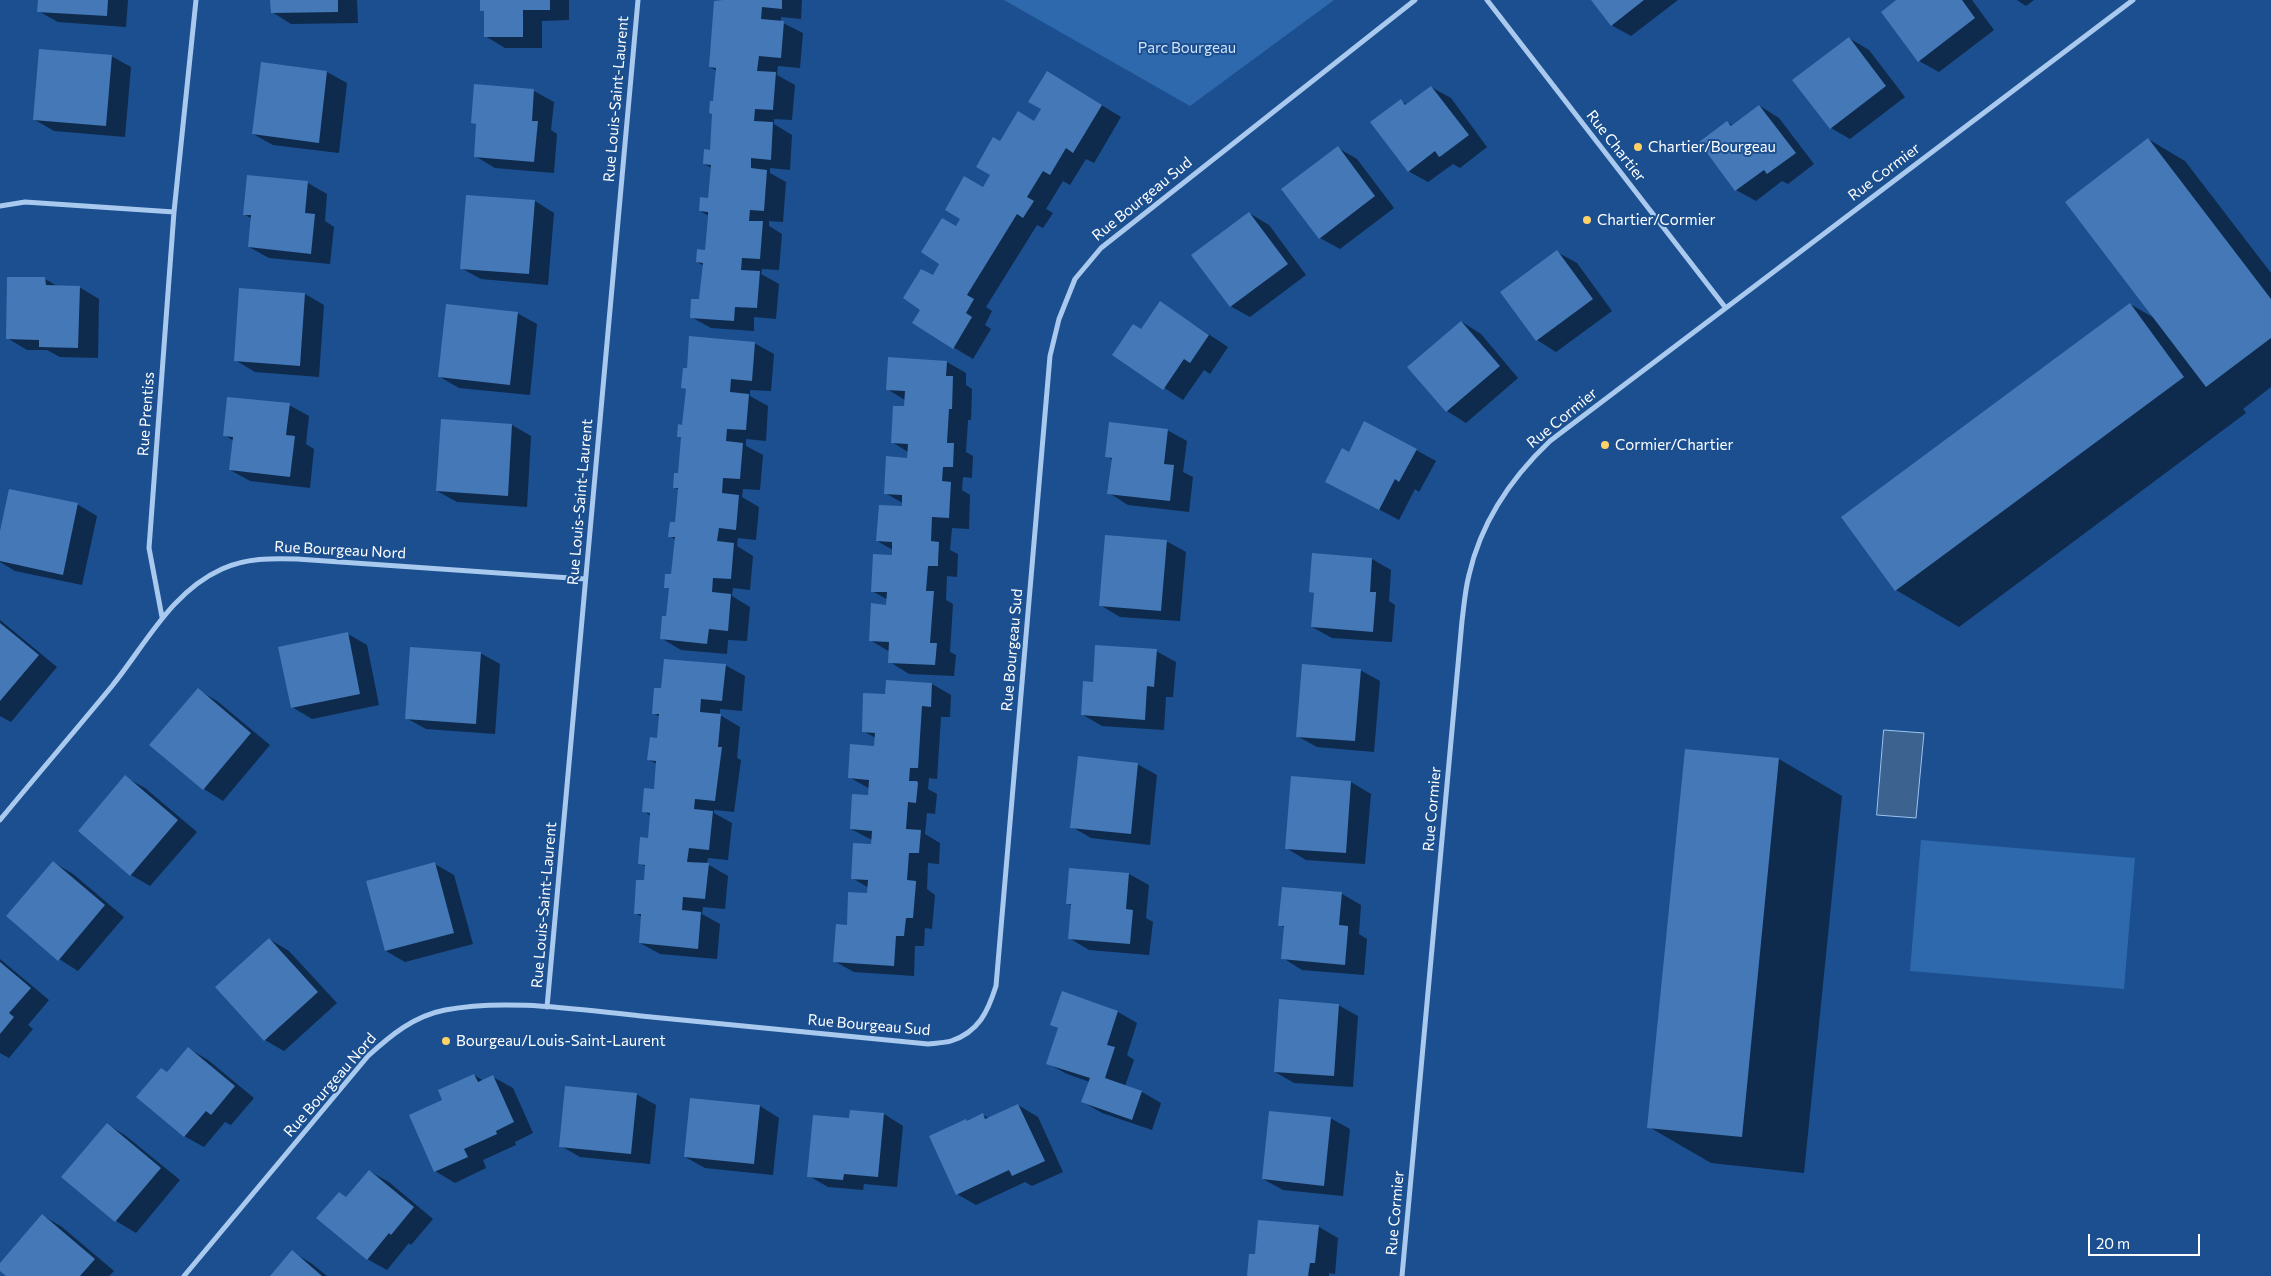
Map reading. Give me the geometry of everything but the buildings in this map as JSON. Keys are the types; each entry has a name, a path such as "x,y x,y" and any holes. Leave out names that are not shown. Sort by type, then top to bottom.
{"street":[{"name":"Rue Prentiss","path":"162,617 149,548 174,212 196,0"},
{"name":"Rue Louis-Saint-Laurent","path":"547,1006 638,0"},
{"name":"Rue Bourgeau Sud","path":"547,1006 928,1044 951,1041 974,1028 988,1011 996,986 1050,356 1059,318 1075,279 1101,248 1415,0"},
{"name":"Rue Chartier","path":"1487,0 1725,307"},
{"name":"Rue Cormier","path":"1402,1276 1462,621 1469,574 1482,535 1499,501 1526,464 1550,441 2133,0"},
{"path":"0,206 33,202 174,212"},
{"name":"Rue Bourgeau Nord","path":"0,820 113,685 162,617 197,584 223,568 260,558 297,559 585,579"},
{"name":"Rue Bourgeau Nord","path":"184,1276 368,1056 389,1037 417,1018 444,1010 476,1006 547,1006"}],"green space":[{"name":"Parc Bourgeau","path":"1004,0 1334,0 1190,106"},
{"path":"1921,840 2135,858 2124,989 1910,971"}],"shaded area":[{"path":"1884,730 1924,733 1916,818 1877,815"}],"place":[{"name":"Chartier/Bourgeau","path":"1638,147"},
{"name":"Chartier/Cormier","path":"1587,220"},
{"name":"Cormier/Chartier","path":"1605,445"},
{"name":"Bourgeau/Louis-Saint-Laurent","path":"446,1041"}]}
